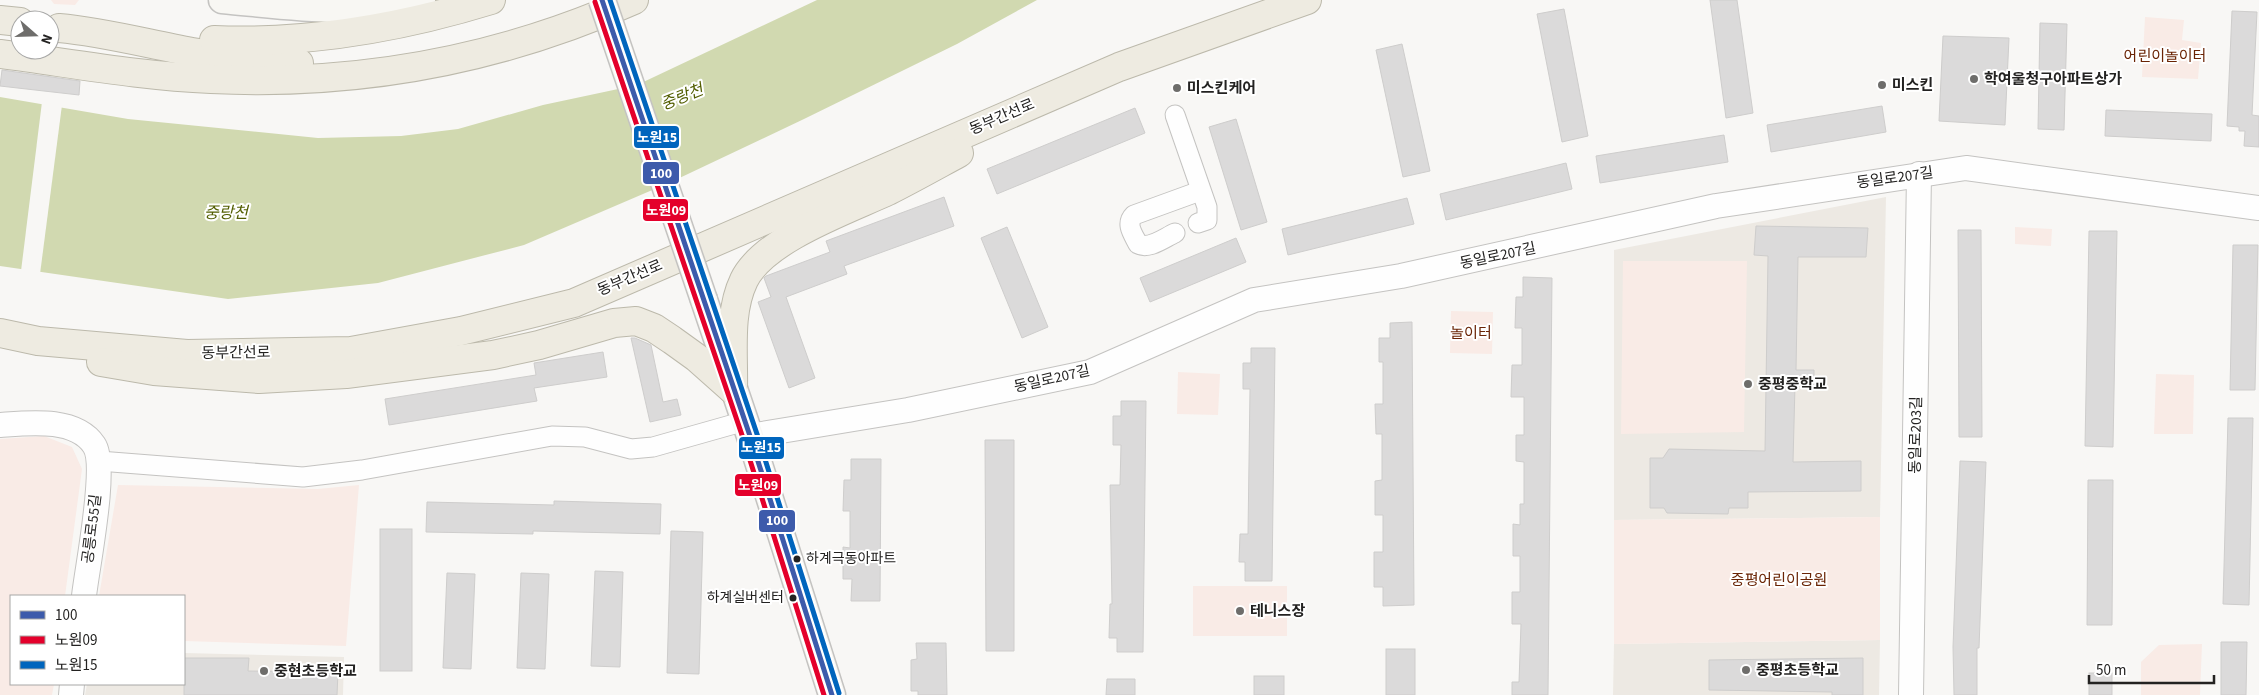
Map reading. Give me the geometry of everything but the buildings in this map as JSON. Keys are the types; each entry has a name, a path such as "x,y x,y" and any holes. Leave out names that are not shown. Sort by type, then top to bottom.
{"highway":[{"path":"60,27 226,40 309,38 392,26 491,0"},
{"path":"60,28 99,33 202,54 297,63 344,61 385,58 482,38 601,0"},
{"path":"0,54 208,79 282,80 350,77 413,69 483,54 575,25 634,0"},
{"name":"동부간선로","path":"0,333 38,341 187,354 351,351 461,331 574,303 1119,67 1307,0"},
{"path":"733,390 734,308 744,280 761,257 797,234 1062,103 1119,67"},
{"path":"38,341 110,366 154,372 259,379 346,374 493,355 539,345 614,323 636,321 654,328 672,340 697,358 733,390"}],"main road":[{"path":"222,0 346,9 378,7 422,0"},
{"path":"601,0 747,428 832,695"}],"street":[{"path":"1175,115 1207,208 1208,218 1198,223"},
{"name":"동일로207길","path":"747,428 908,410 1090,372 1254,300 1401,276 1716,206 1919,174 1966,168 2259,208"},
{"name":"동일로203길","path":"1912,695 1919,174"},
{"path":"1175,233 1147,246 1142,246 1138,244 1129,225 1130,219 1134,215 1200,191"},
{"path":"0,425 46,422 78,431 94,444 99,461 303,477 362,470 552,436 585,437 631,449 652,447 747,428"},
{"name":"공릉로55길","path":"84,595 99,461"}],"shaded area":[{"name":"중평중학교","path":"1886,197 1880,517 1614,520 1614,250"},
{"name":"중평초등학교","path":"1880,640 1879,695 1613,695 1614,644"},
{"name":"중현초등학교","path":"185,653 344,657 343,695 85,695 87,685 185,685"}],"green space":[{"path":"51,0 79,0 75,5 54,4"},
{"name":"어린이놀이터","path":"2145,17 2184,20 2182,40 2201,43 2198,79 2142,77"},
{"path":"2015,227 2052,229 2051,246 2015,244"},
{"path":"1623,261 1747,261 1744,432 1621,434"},
{"name":"놀이터","path":"1451,311 1493,312 1492,354 1450,353"},
{"path":"1178,372 1220,374 1218,415 1177,414"},
{"path":"2156,374 2194,375 2193,434 2154,434"},
{"path":"44,436 72,447 82,469 65,595 10,595 10,685 54,685 52,695 0,695 0,439"},
{"path":"118,485 318,489 359,485 346,646 185,641 185,595 99,595"},
{"name":"중평어린이공원","path":"1880,517 1880,640 1614,644 1614,520"},
{"name":"테니스장","path":"1193,586 1287,586 1287,636 1193,636"},
{"path":"2202,644 2200,695 2141,695 2141,662 2159,645"}],"water":[{"name":"중랑천","path":"817,0 1037,0 957,44 671,182 524,245 378,283 228,299 0,266 0,97 128,119 318,138 401,136 458,129 543,105 637,85"}],"pier":[{"path":"42,102 62,105 40,274 21,271"}],"transit line":[{"name":"100","path":"602,0 750,436 832,695"},
{"name":"노원15","path":"610,0 757,434 839,693"},
{"name":"노원09","path":"595,2 743,438 824,695"}],"place":[{"name":"학여울청구아파트상가","path":"1974,79"},
{"name":"미스킨","path":"1882,85"},
{"name":"미스킨케어","path":"1177,88"},
{"name":"중평중학교","path":"1748,384"},
{"name":"하계극동아파트","path":"797,559"},
{"name":"하계실버센터","path":"793,598"},
{"name":"테니스장","path":"1240,611"},
{"name":"중평초등학교","path":"1746,670"},
{"name":"중현초등학교","path":"264,671"}]}
